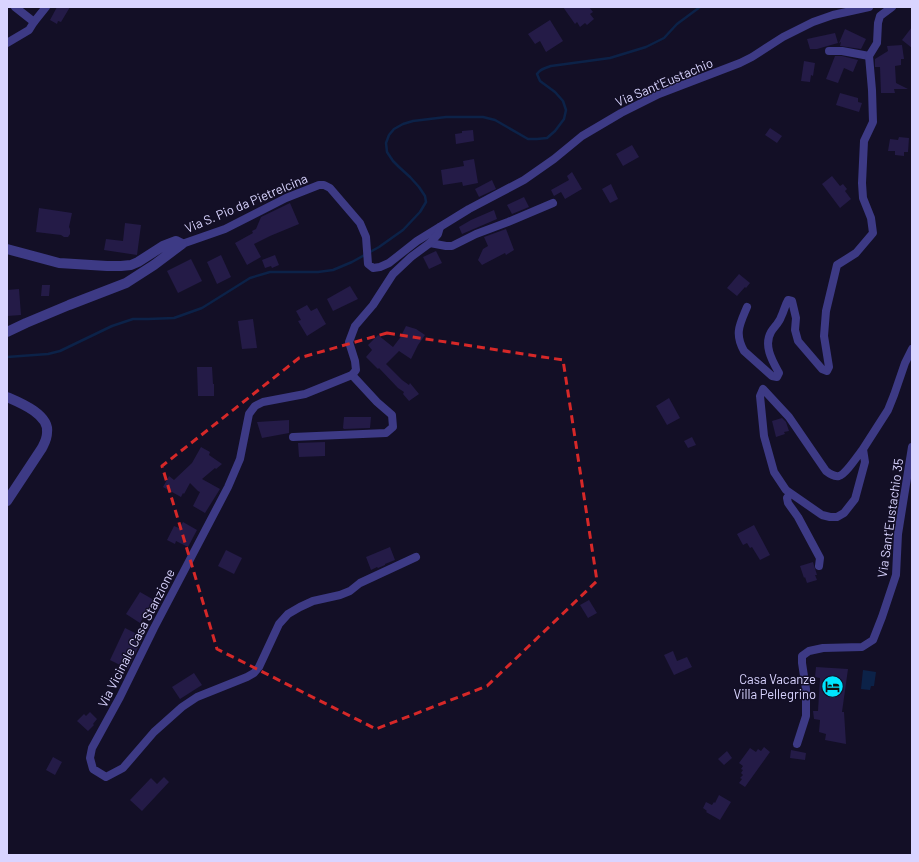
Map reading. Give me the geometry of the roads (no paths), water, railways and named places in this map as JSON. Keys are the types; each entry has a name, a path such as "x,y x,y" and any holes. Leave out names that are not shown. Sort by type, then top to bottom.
{"street":[{"path":"15,7 34,22"},
{"name":"Via Sant'Eustachio","path":"440,227 469,209 524,180 554,159 582,136 621,113 659,94 740,63 783,37 813,22 869,7"},
{"path":"747,307 739,327 738,335 742,347 744,351 772,376 777,377 779,373 770,355 768,340 770,334 781,318 788,300 792,301 795,313 795,330 798,341 822,369 827,372 829,367 824,336 826,311 837,265 856,253 873,233 871,218 863,198 864,141 873,122 869,56 876,43 880,16 892,7"},
{"path":"7,43 29,30 44,8"},
{"path":"829,51 842,51 869,56"},
{"name":"Via S. Pio da Pietrelcina","path":"7,249 59,263 107,266 131,265 170,242 176,241 182,244 225,229 286,198 319,185 324,185 330,188 360,223 366,237 368,264 373,268 389,263 417,241 440,227"},
{"path":"430,242 452,246 476,234 553,202"},
{"path":"293,437 386,433 393,427 392,415 376,402 352,375 356,370 355,361 349,342 355,326 373,305 392,274 430,242 438,234 440,227"},
{"path":"7,332 126,283 154,265 182,244"},
{"path":"863,449 865,462 855,499 844,513 837,517 830,518 822,515 790,494 774,472 764,436 760,396 763,389 789,417 826,471 832,475 839,476 845,472 863,449 888,410 905,363 912,349"},
{"name":"Via Vicinale Casa Stanzione","path":"352,375 305,394 263,402 255,406 249,414 240,459 228,487 154,628 120,697 92,748 90,758 93,769 106,777 123,768 154,732 182,707 197,697 254,673 259,667 279,624 288,614 313,601 340,596 350,591 360,582 416,557"},
{"path":"7,397 37,413 46,423 48,428 46,439 42,448 7,501"},
{"name":"Via Sant'Eustachio 35","path":"797,744 806,716 806,689 802,656 809,651 823,648 862,647 873,640 882,617 896,576 898,534 912,447"},
{"path":"790,494 787,498 788,503 798,517 820,558 819,566"}],"water":[{"path":"863,670 876,672 874,686 871,686 870,690 861,689"}],"waterway":[{"path":"7,357 48,354 60,351 112,326 133,319 174,318 202,308 250,278 270,272 318,272 333,270 352,262 379,247 403,230 420,212 426,202 425,196 419,187 393,161 387,152 386,143 389,135 394,129 413,121 446,117 483,117 495,120 528,139 547,138 555,131 564,119 566,110 563,101 555,92 540,81 537,74 540,71 551,66 610,58 646,47 664,38 677,24 700,7"}],"place":[{"name":"Casa Vacanze Villa Pellegrino","path":"832,686"}]}
